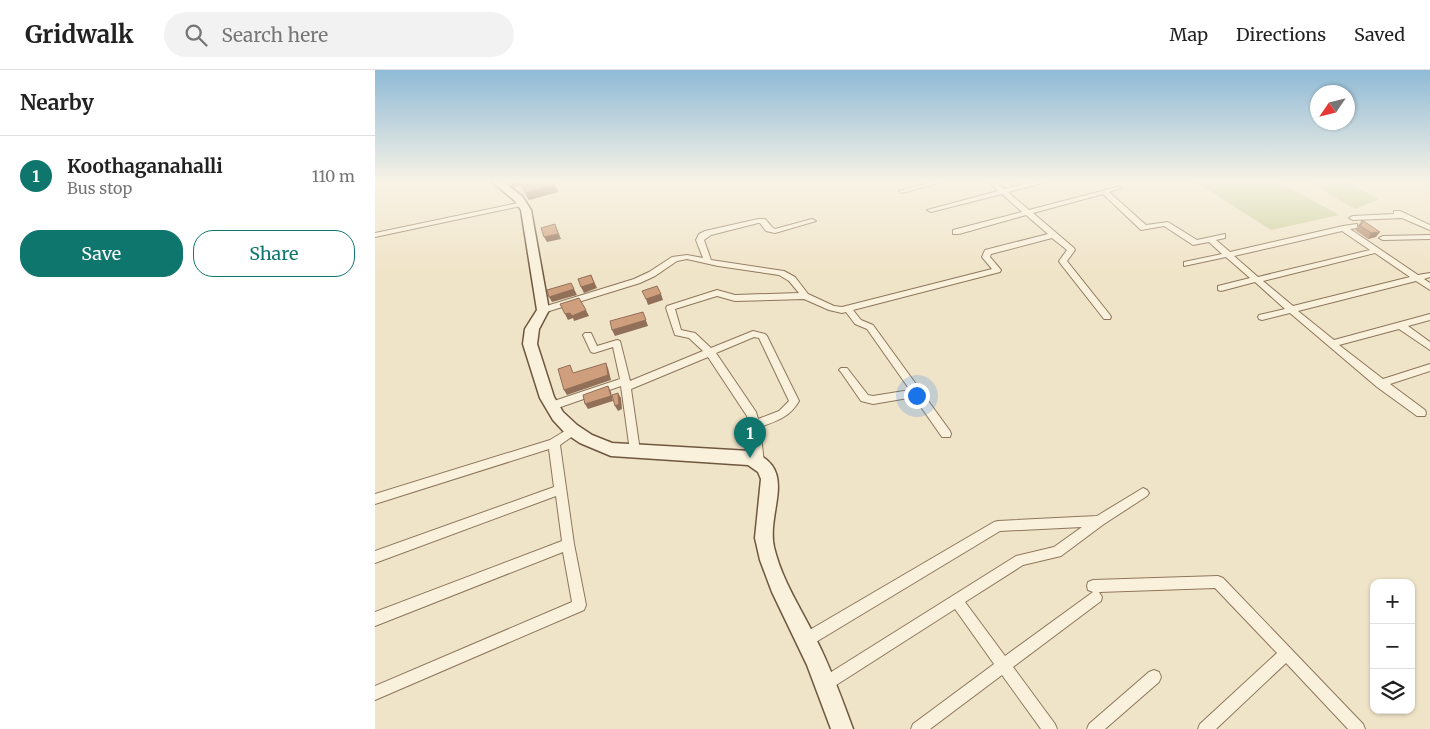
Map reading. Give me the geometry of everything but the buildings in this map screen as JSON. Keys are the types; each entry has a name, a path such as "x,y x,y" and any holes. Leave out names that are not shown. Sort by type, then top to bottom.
{"street":[{"path":"375,235 486,212"},
{"path":"524,212 543,310 532,329 531,344 547,398 558,416 573,430 611,449 750,458 759,462 768,472 769,487 764,523 764,542 770,565 806,640 842,729"},
{"path":"956,232 1027,212 1071,250 1063,260 1107,317"},
{"path":"1126,212 1144,228 1165,224 1171,225 1190,240 1196,242 1221,236"},
{"path":"1187,264 1343,228 1353,222 1399,214 1430,228"},
{"path":"708,262 700,240 702,236 708,233 758,221 762,221 769,229 775,231 812,221"},
{"path":"1343,228 1430,287"},
{"path":"759,462 752,415 710,353 691,335 678,333 670,308 717,293 735,298 805,296 837,310 848,309 997,270 986,257 988,252 1053,235"},
{"path":"1383,238 1430,237"},
{"path":"1210,239 1380,384 1421,413"},
{"path":"1221,288 1376,251"},
{"path":"543,310 637,281 675,259 687,257 781,273 792,279 805,296"},
{"path":"1262,317 1430,275"},
{"path":"848,309 858,322 870,327 946,434"},
{"path":"1332,344 1430,317"},
{"path":"1400,325 1430,348"},
{"path":"588,334 594,350 617,343 626,384 635,451"},
{"path":"552,406 626,384 710,353 753,334 762,336 794,401 792,408 785,413 755,425"},
{"path":"1380,384 1430,367"},
{"path":"844,370 865,398 873,400 917,393"},
{"path":"375,500 554,444 573,430"},
{"path":"375,693 579,605 568,544 554,444"},
{"path":"375,557 561,489"},
{"path":"825,684 1020,560 1057,552 1143,493"},
{"path":"806,640 998,526 1099,522"},
{"path":"375,619 568,544"},
{"path":"919,729 1004,666 1095,591 1218,582 1358,729"},
{"path":"956,600 1050,729"},
{"path":"1205,729 1286,654"},
{"path":"1095,729 1154,677"}],"green space":[{"path":"1242,212 1333,212 1339,215 1271,230"}],"place":[{"name":"Koothaganahalli","path":"750,458"}]}
